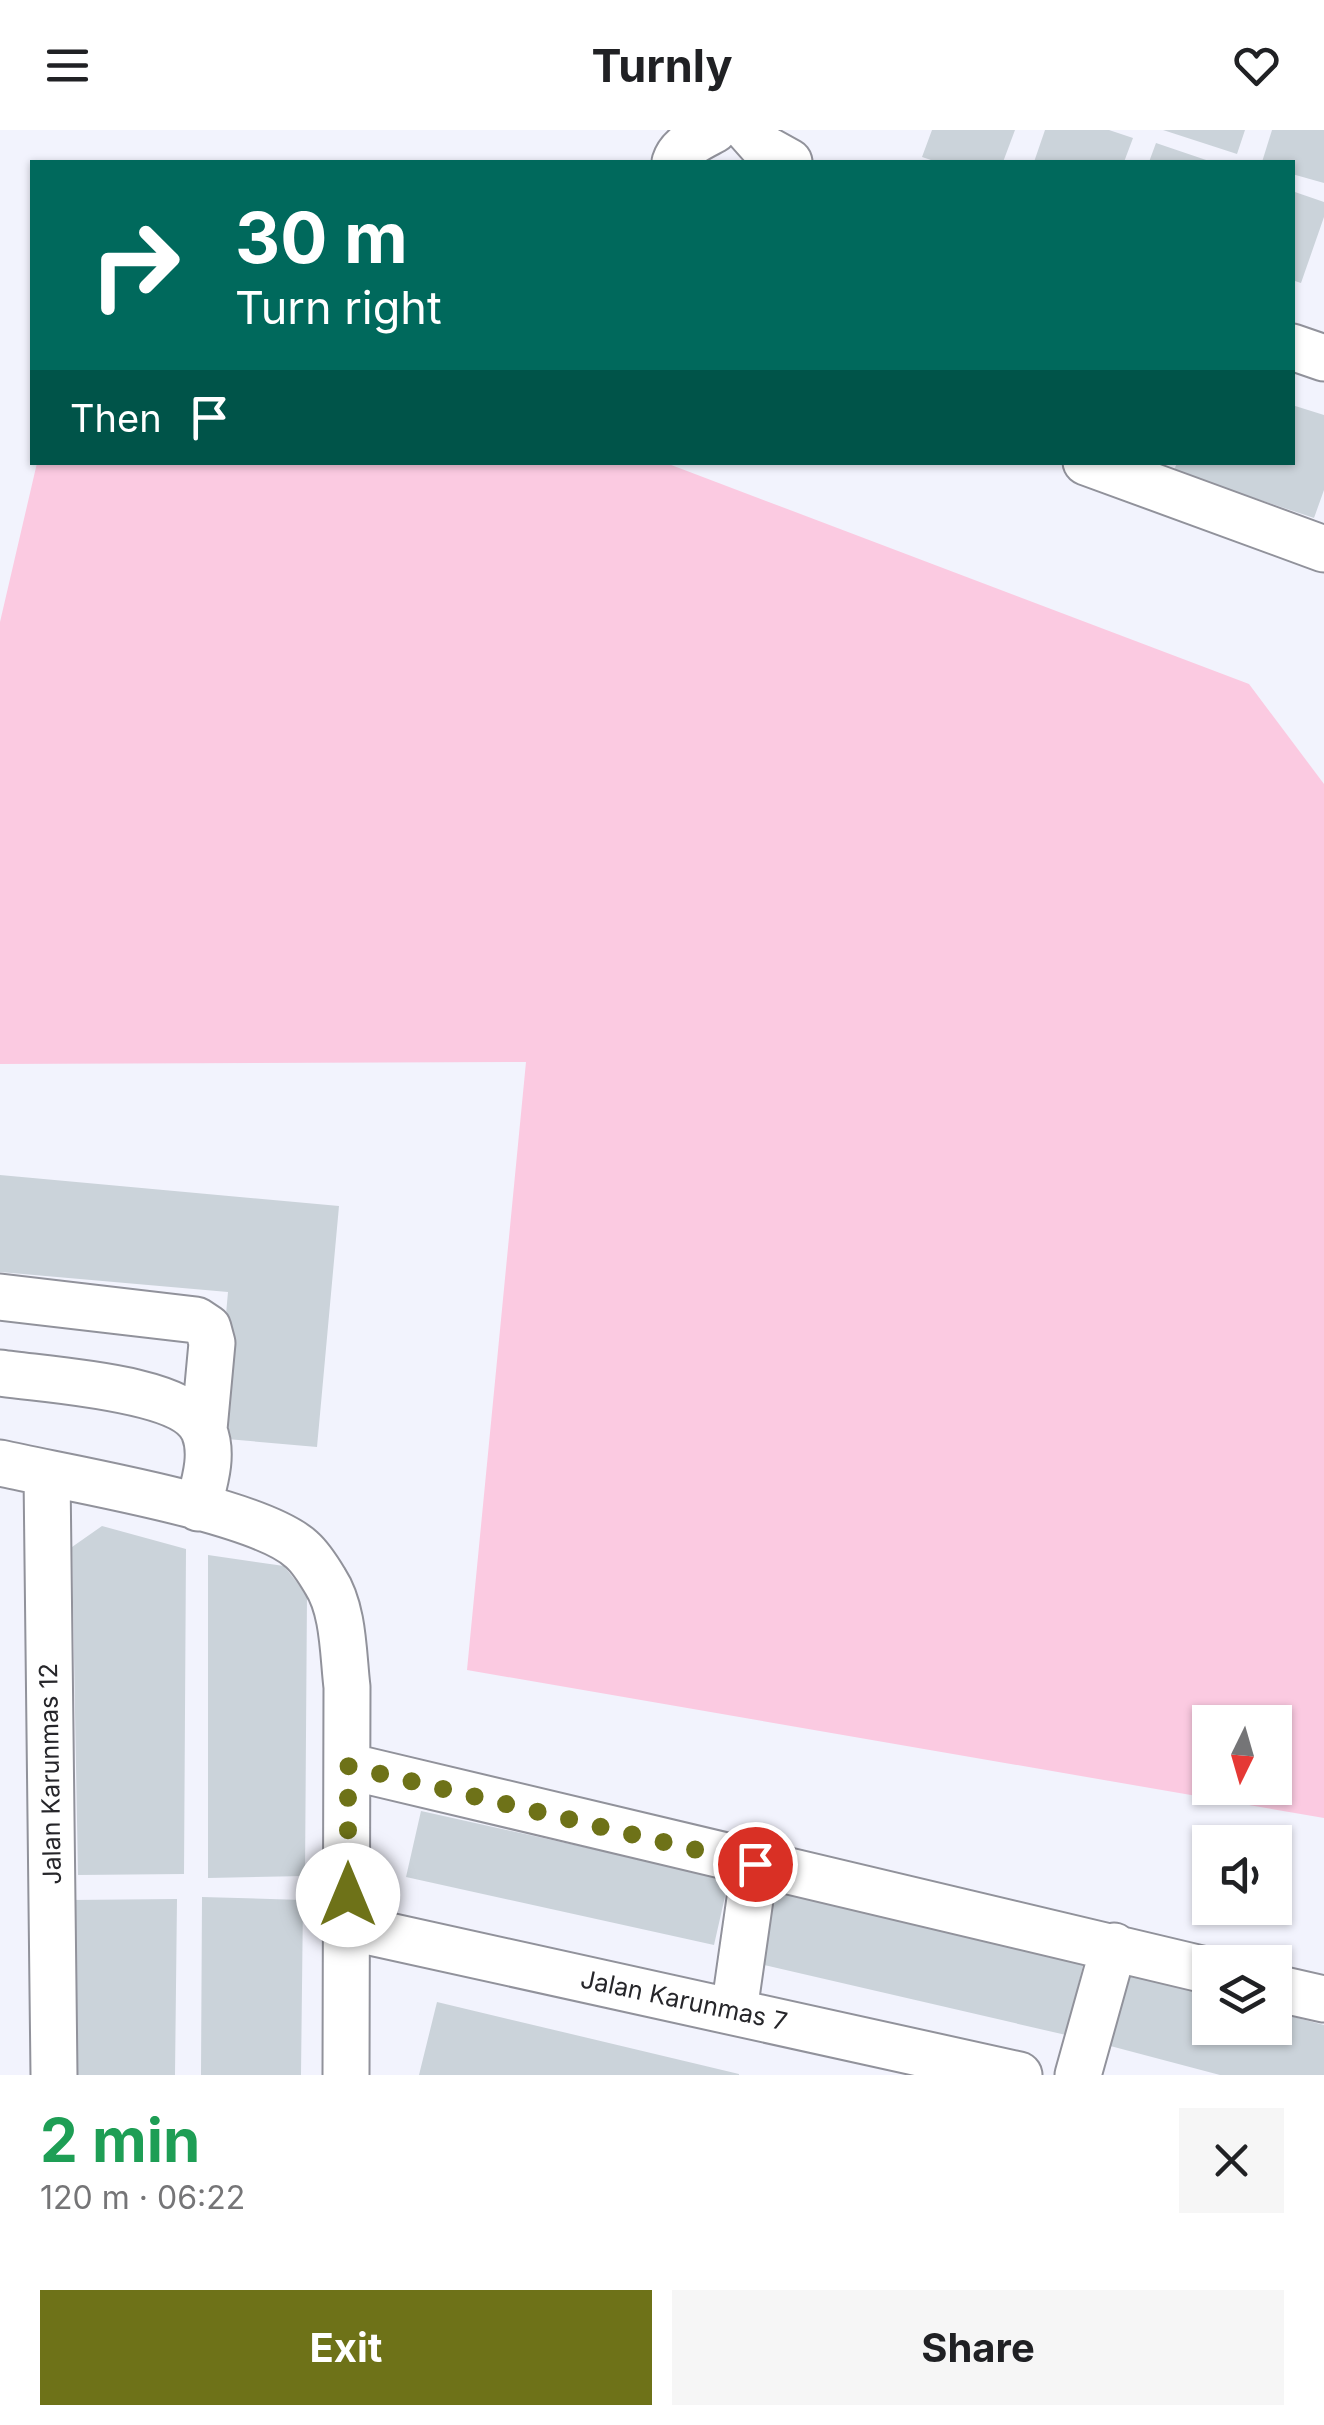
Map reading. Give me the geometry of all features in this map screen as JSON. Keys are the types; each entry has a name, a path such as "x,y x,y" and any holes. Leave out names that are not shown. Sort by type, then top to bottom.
{"street":[{"path":"675,160 694,140 714,130"},
{"path":"748,130 764,148 785,160"},
{"path":"1295,348 1324,358"},
{"path":"1094,465 1324,548"},
{"path":"0,1297 196,1320 208,1328 212,1343 204,1429 208,1450 198,1508"},
{"path":"0,1374 155,1396 191,1412 204,1429"},
{"path":"0,1463 198,1508 266,1529 302,1550 328,1585 341,1630 347,1686 349,2074"},
{"name":"Jalan Karunmas 12","path":"46,1474 54,2075"},
{"path":"348,1766 1192,1966"},
{"path":"734,2011 755,1864"},
{"name":"Jalan Karunmas 7","path":"348,1927 734,2011 899,2061 1019,2075"},
{"path":"1078,2075 1114,1946"},
{"path":"1292,1992 1324,1999"}],"shaded area":[{"path":"37,465 671,465 1249,684 1324,784 1324,1818 1249,1805 1292,1805 1292,1705 1192,1705 1192,1795 467,1670 526,1062 0,1064 0,622"}],"building":[{"path":"932,130 1015,130 1004,160 922,157"},
{"path":"1045,130 1109,130 1133,138 1125,160 1035,160"},
{"path":"1163,130 1245,130 1237,154"},
{"path":"1272,130 1324,130 1324,183 1295,175 1295,160 1263,160"},
{"path":"1156,143 1206,160 1150,160"},
{"path":"1295,192 1324,202 1324,217 1301,283 1295,281"},
{"path":"1295,406 1324,415 1324,490 1314,518 1174,471 1176,465 1295,465"},
{"path":"0,1175 339,1206 317,1447 215,1438 228,1292 0,1272"},
{"path":"102,1526 186,1549 184,1874 78,1875 72,1547"},
{"path":"208,1555 284,1566 307,1595 305,1876 208,1878"},
{"path":"421,1811 729,1879 714,1945 406,1877"},
{"path":"765,1886 1084,1961 1066,2035 747,1961"},
{"path":"202,1897 303,1900 301,2075 201,2075"},
{"path":"177,1899 175,2075 70,2075 70,1900"},
{"path":"1118,1970 1192,1990 1192,2045 1292,2045 1292,2017 1324,2025 1324,2075 1220,2075 1099,2043"},
{"path":"437,2002 739,2074 739,2075 419,2075"}],"route":[{"path":"348,1895 348,1766 755,1864"}]}
